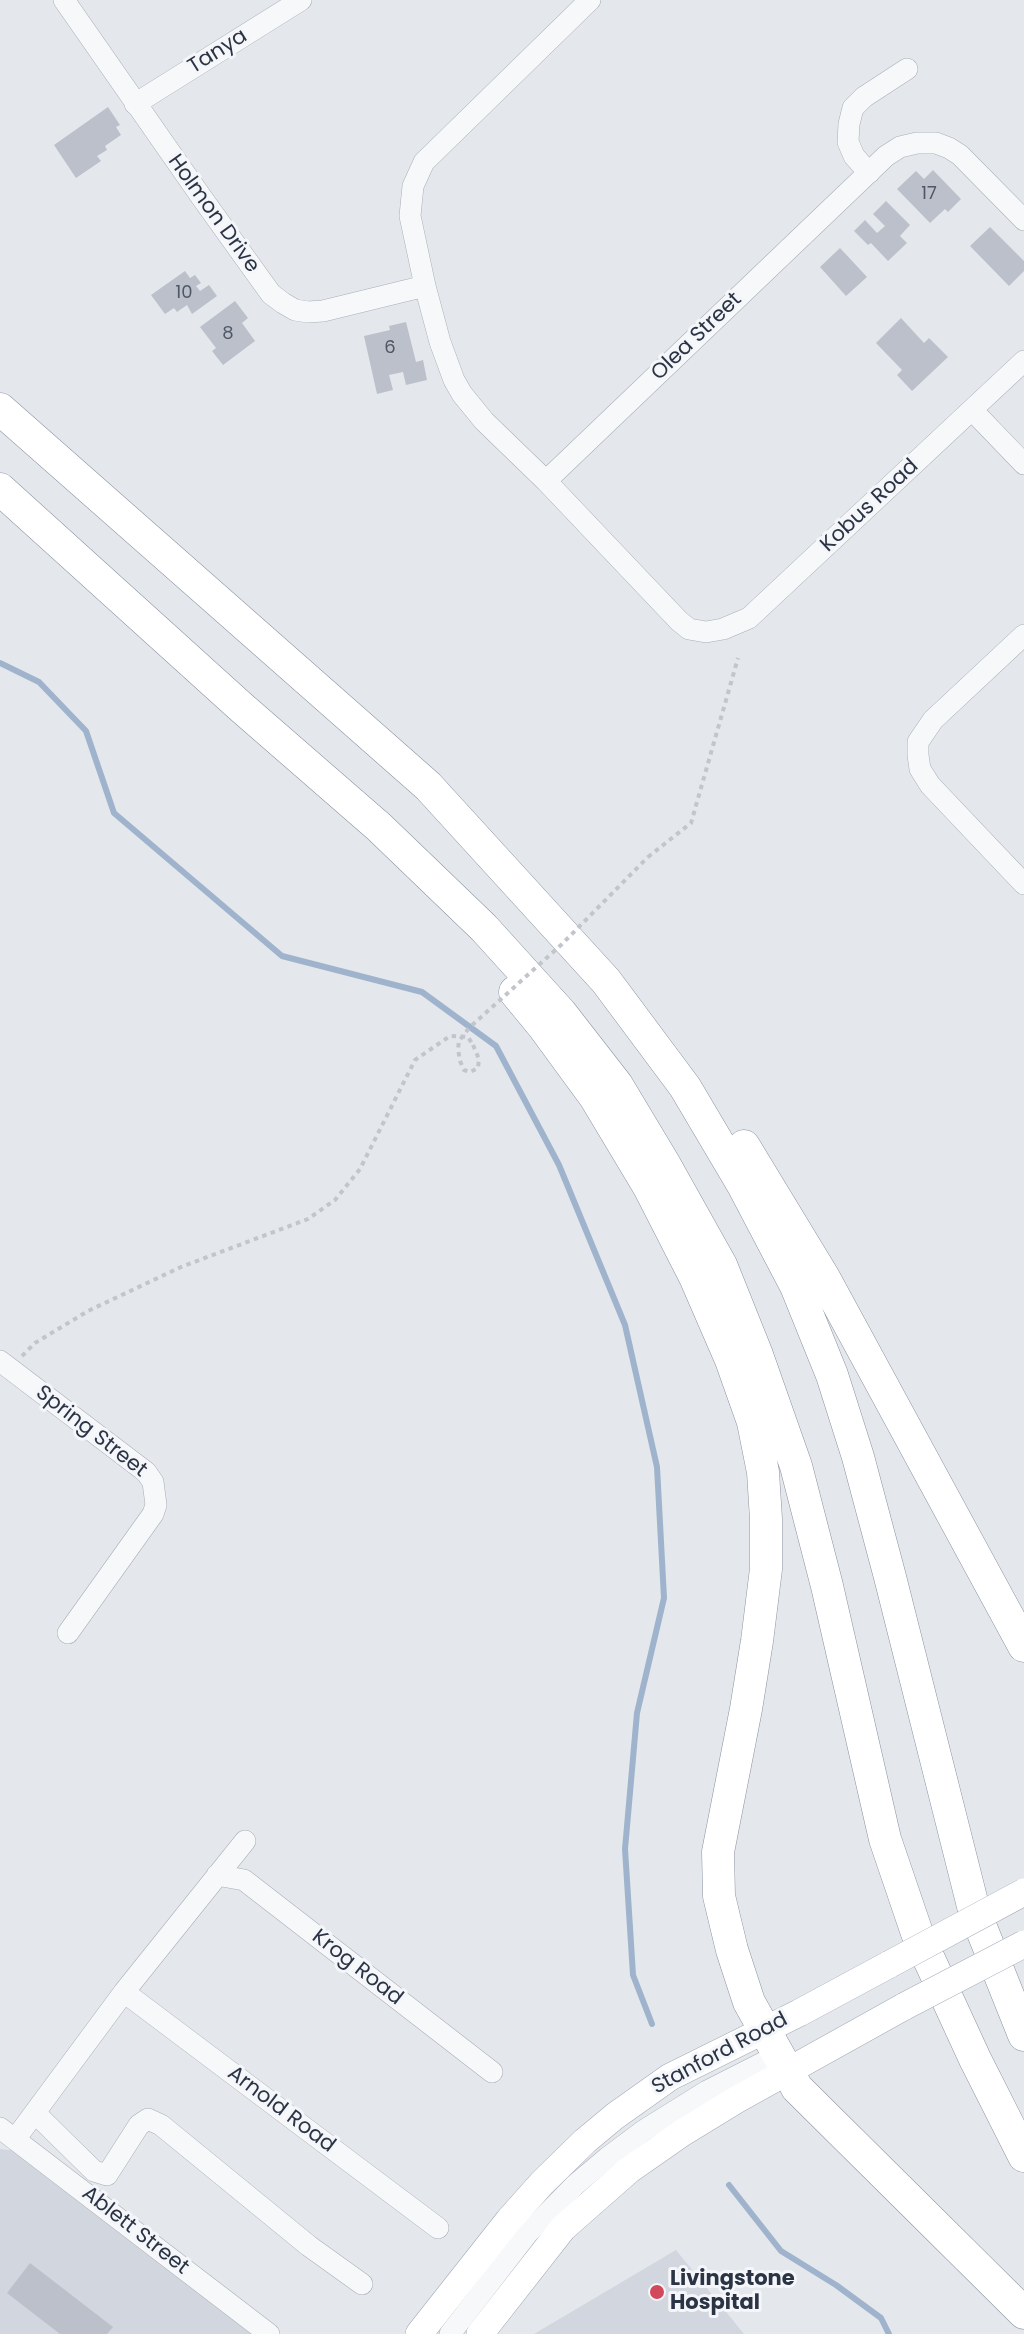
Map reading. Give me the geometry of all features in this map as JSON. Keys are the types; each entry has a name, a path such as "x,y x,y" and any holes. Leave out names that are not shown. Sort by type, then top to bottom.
{"highway":[{"path":"0,409 429,786 544,895 623,977 703,1081 823,1276 1024,1646"},
{"path":"0,489 241,707 379,826 484,928 561,1013 617,1085 715,1255 757,1355 796,1466 827,1586 885,1839 917,1933 975,2059 1024,2156"},
{"path":"241,707 473,944 543,1026 595,1097 649,1187 696,1277 731,1360 753,1422 763,1472 766,1520 766,1569 748,1698 718,1852 719,1896 732,1950 749,2002 798,2088 1024,2313"},
{"path":"429,786 606,981 672,1069 743,1185 796,1286 832,1375 858,1457 974,1910 1024,2035"}],"main road":[{"name":"Stanford Road","path":"480,2334 563,2228 629,2170 682,2133 776,2052 890,1964 1024,1892"},
{"name":"Stanford Road","path":"419,2334 509,2220 542,2183 585,2141 615,2116 670,2077 776,2052 905,2006 1024,1944"}],"street":[{"name":"Holmon Drive","path":"64,0 135,104 271,294 295,310 323,311 425,286"},
{"name":"Tanya","path":"135,104 301,0"},
{"path":"546,481 484,421 462,394 448,364 425,286 410,216 413,186 424,162 590,0"},
{"path":"869,173 854,156 848,142 853,108 907,69"},
{"name":"Olea Street","path":"546,481 886,156 900,147 917,143 936,143 960,154 1024,220"},
{"name":"Kobus Road","path":"546,481 678,621 689,629 706,632 723,629 756,612 1024,361"},
{"path":"973,411 1024,464"},
{"path":"1024,635 933,720 918,742 918,755 920,769 930,785 1024,884"},
{"name":"Spring Street","path":"5,1365 146,1472 153,1482 156,1494 153,1514 68,1634"},
{"path":"8,2133 34,2113 124,1992 244,1842"},
{"name":"Krog Road","path":"217,1875 244,1880 492,2072"},
{"name":"Arnold Road","path":"124,1992 438,2228"},
{"path":"450,2334 527,2234 575,2185 643,2131 776,2052"},
{"path":"34,2113 94,2171 107,2175 139,2125 148,2119 161,2125 309,2246 362,2284"},
{"name":"Ablett Street","path":"8,2133 269,2334"}],"path":[{"path":"5,1365 35,1343 88,1311 181,1267 308,1219 335,1200 360,1169 415,1060 450,1036 468,1036 479,1059 478,1068 470,1072 464,1070 459,1061 459,1041 469,1028 562,944 648,857 691,823 738,658"}],"shaded area":[{"path":"0,2149 18,2151 252,2334 0,2334"},
{"name":"Livingstone Hospital","path":"676,2250 744,2334 534,2334"}],"building":[{"path":"108,107 120,125 116,127 121,135 105,146 107,150 97,156 101,161 76,178 54,145"},
{"path":"933,170 961,199 948,212 945,209 930,223 897,189 916,171 924,179"},
{"path":"886,201 910,225 900,236 907,243 888,261 871,243 868,245 854,231 865,220 877,233 885,226 873,214"},
{"path":"990,227 1024,261 1024,271 1009,286 970,246"},
{"path":"840,248 867,277 846,296 820,267"},
{"path":"185,271 190,278 195,275 201,283 196,286 200,291 209,285 217,296 192,314 187,305 177,312 174,308 165,314 151,295"},
{"path":"235,301 248,318 242,323 255,341 223,365 212,351 216,348 200,327"},
{"path":"901,318 924,343 929,338 948,357 912,391 897,375 902,370 876,343"},
{"path":"406,322 416,362 423,360 427,380 406,385 403,372 389,375 393,390 377,394 364,336 390,330 389,326"},
{"path":"30,2263 113,2327 107,2334 60,2334 7,2293"}],"waterway":[{"path":"0,663 39,682 86,731 114,813 282,956 422,992 496,1046 559,1165 625,1325 657,1467 664,1598 637,1713 625,1849 633,1975 652,2024"},
{"path":"729,2185 781,2251 836,2285 881,2318 889,2334"}],"place":[{"name":"Livingstone Hospital","path":"657,2292"}]}
